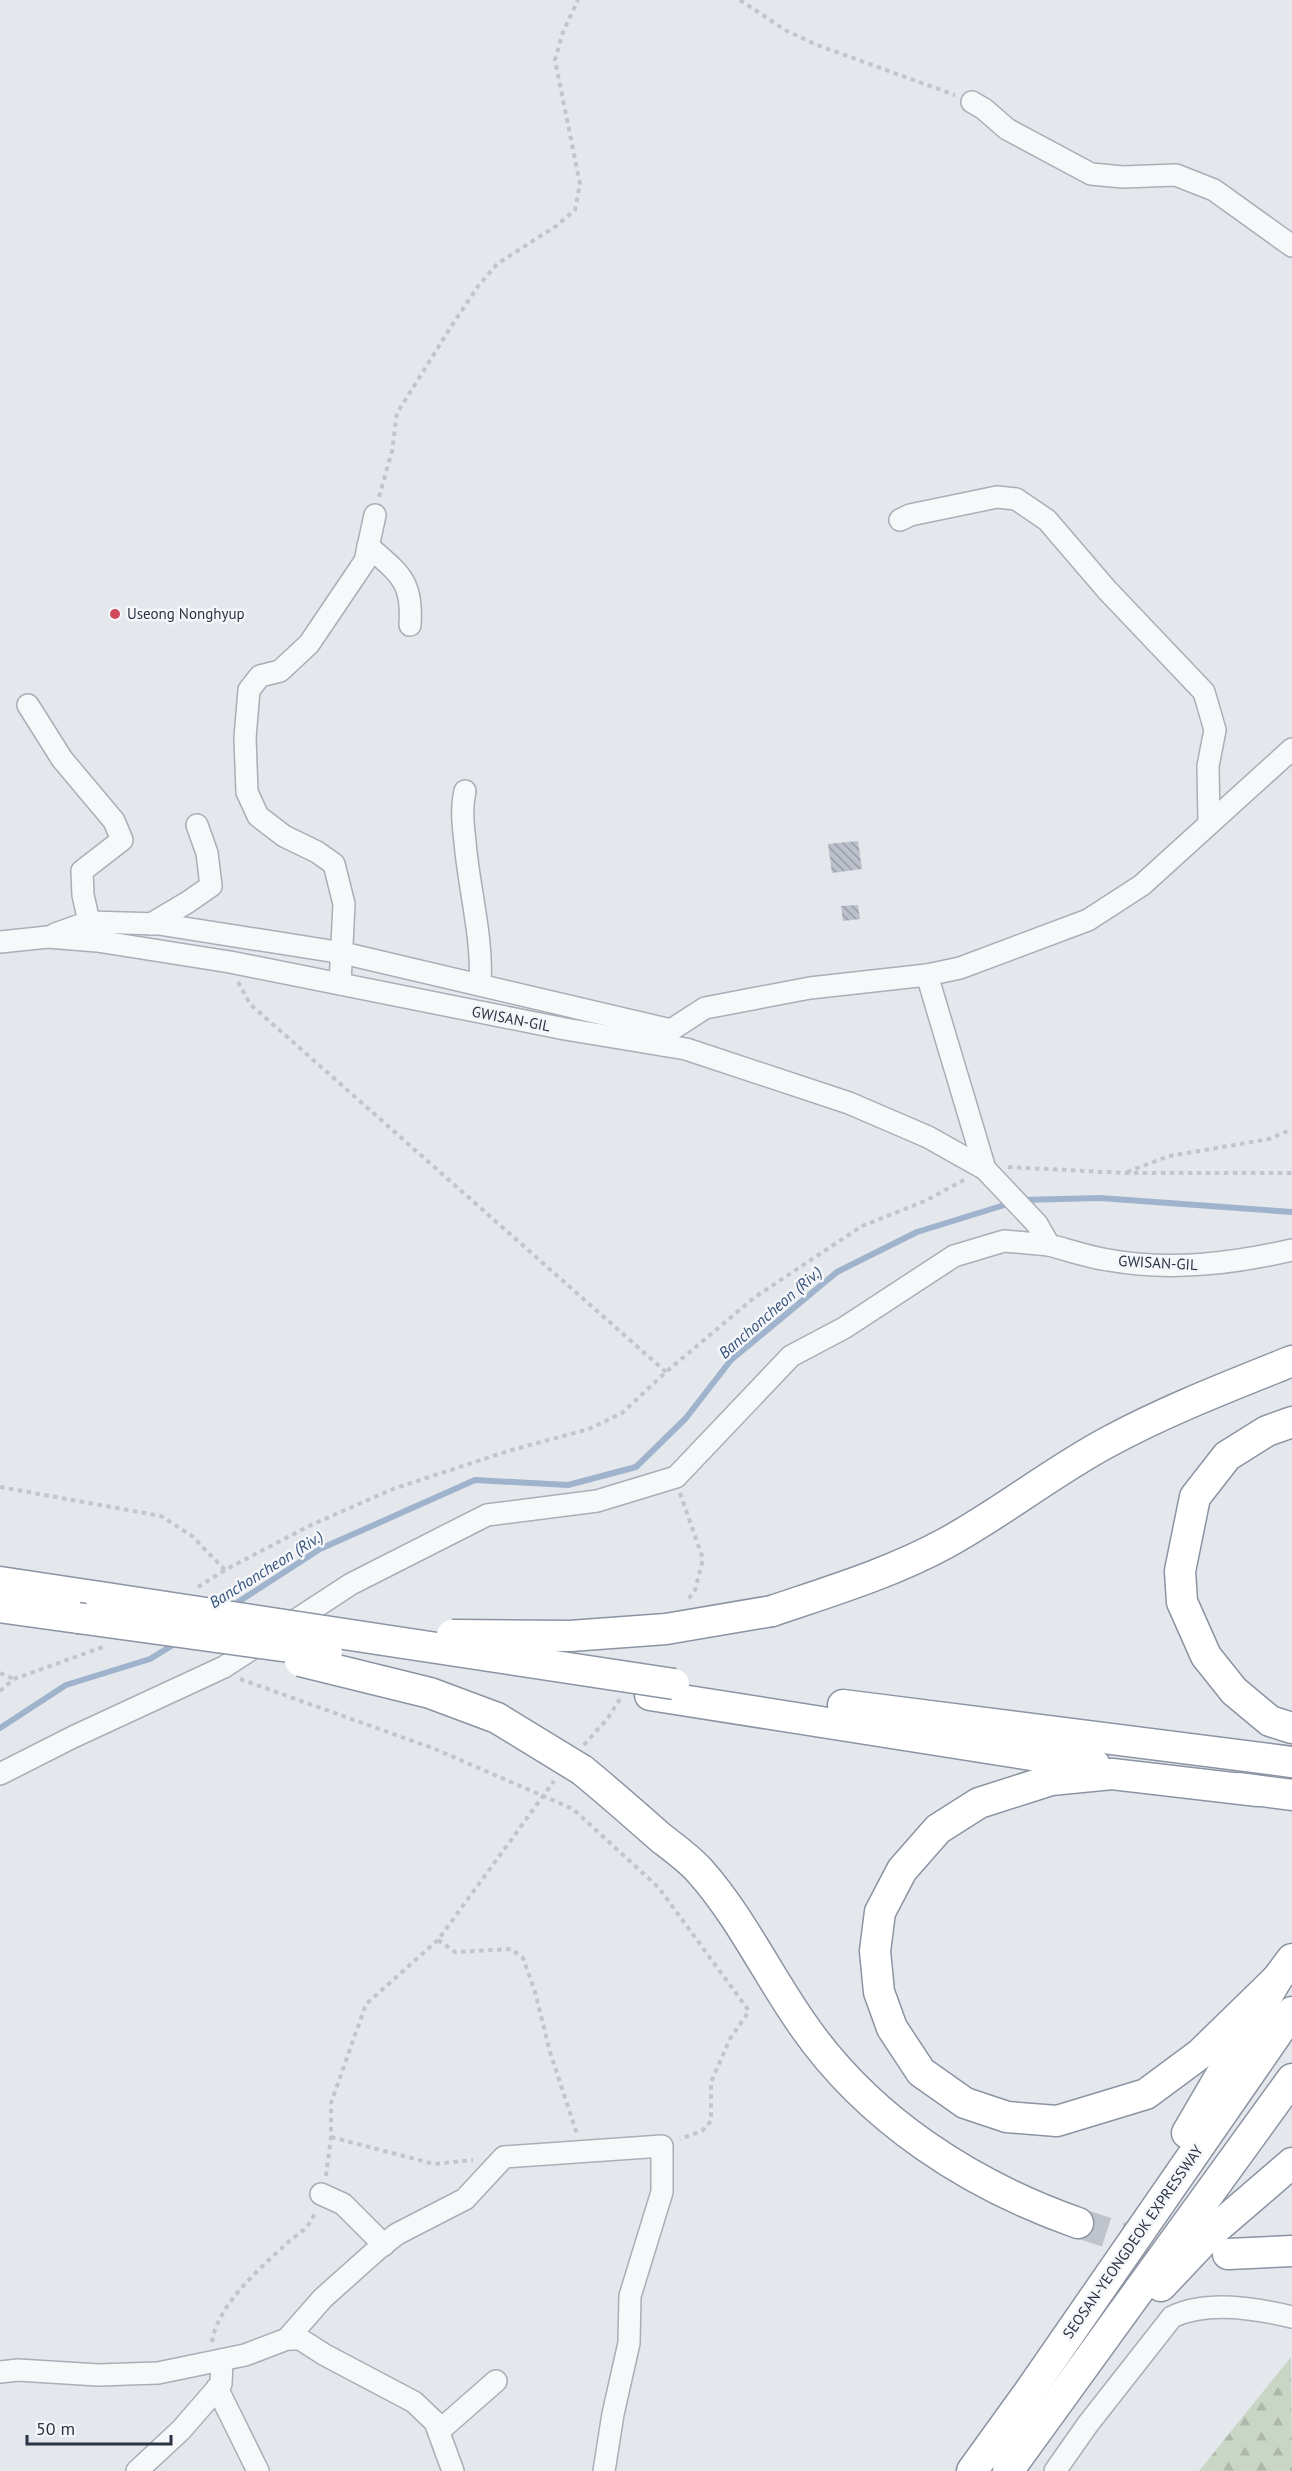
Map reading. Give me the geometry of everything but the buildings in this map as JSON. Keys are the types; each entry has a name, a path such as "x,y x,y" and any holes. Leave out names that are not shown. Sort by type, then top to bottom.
{"highway":[{"path":"348,1634 570,1636 666,1629 772,1611 861,1582 909,1562 948,1542 1108,1442 1193,1401 1292,1361"},
{"path":"1292,1422 1267,1431 1227,1456 1195,1497 1180,1571 1182,1602 1206,1656 1234,1691 1270,1721 1292,1728"},
{"path":"0,1582 348,1634 648,1692 1258,1791"},
{"path":"0,1607 648,1692 1292,1762"},
{"path":"156,1629 430,1693 497,1718 573,1766 699,1870 735,1916 802,2024 830,2062 870,2103 921,2143 994,2188 1078,2223"},
{"path":"1285,1969 1200,2054 1146,2094 1057,2121 1006,2117 965,2103 921,2072 892,2028 879,1992 875,1951 880,1912 902,1870 938,1829 979,1803 1051,1780 1112,1774 1292,1795"},
{"path":"1062,2345 1285,1969"},
{"name":"SEOSAN-YEONGDEOK EXPRESSWAY","path":"972,2471 1292,2012"},
{"name":"SEOSAN-YEONGDEOK EXPRESSWAY","path":"1008,2471 1292,2079"},
{"path":"1048,2414 1147,2300 1213,2231 1292,2163"},
{"path":"1228,2254 1292,2251"}],"street":[{"path":"972,102 984,108 1007,129 1091,174 1123,177 1176,175 1214,190 1292,246"},
{"path":"900,520 910,515 997,497 1016,499 1047,520 1107,590 1204,692 1215,730 1208,766 1209,824"},
{"path":"340,984 344,904 334,864 317,852 284,836 258,816 248,792 245,738 249,690 260,676 280,671 309,644 365,561 375,515"},
{"path":"368,546 405,581 411,603 410,625"},
{"path":"28,705 62,759 114,821 122,840 82,871 83,895 89,922"},
{"path":"48,937 89,922 151,924 343,953 480,985 667,1038 705,1008 810,988 927,975 960,968 1088,920 1142,885 1292,749"},
{"path":"465,791 462,807 467,866 482,958 480,985"},
{"path":"151,924 211,886 207,853 197,825"},
{"name":"GWISAN-GIL","path":"0,942 48,937 97,941 230,962 565,1029 667,1038 686,1049 849,1103 928,1137 991,1176"},
{"path":"927,975 991,1176 1037,1224 1049,1245"},
{"name":"GWISAN-GIL","path":"676,1477 791,1356 844,1328 954,1256 1004,1241 1049,1245 1107,1260 1147,1264 1186,1265 1248,1260 1292,1250"},
{"path":"0,1773 218,1670 351,1584 487,1515 597,1501 676,1477"},
{"path":"286,2339 322,2298 384,2245 465,2199 504,2157 662,2146 662,2192 630,2296 629,2343 613,2414 604,2471"},
{"path":"321,2194 344,2204 384,2245"},
{"path":"1055,2471 1088,2424 1172,2317 1183,2312 1211,2307 1292,2317"},
{"path":"0,2372 18,2370 98,2374 159,2373 215,2362 286,2339 300,2339 325,2355 414,2402 435,2422 453,2471"},
{"path":"137,2471 182,2430 221,2384 215,2362"},
{"path":"439,2431 496,2381"},
{"path":"218,2388 258,2471"}],"path":[{"path":"375,515 392,451 397,413 456,319 479,285 497,264 556,226 575,210 580,184 555,60 563,32 578,0"},
{"path":"740,0 785,30 817,45 972,102"},
{"path":"230,962 250,1004 666,1372"},
{"path":"1124,1173 1169,1156 1269,1139 1292,1129"},
{"path":"196,1588 225,1570 311,1526 393,1489 508,1451 589,1430 622,1413 666,1372 755,1297 862,1226 1017,1166 1124,1173 1292,1173"},
{"path":"676,1477 684,1509 703,1559 694,1590 681,1610"},
{"path":"0,1487 161,1516 192,1536 225,1570"},
{"path":"0,1691 14,1679 111,1644"},
{"path":"218,1670 435,1749 573,1809 659,1888 749,2011 730,2039 711,2082 711,2121 702,2131 662,2146"},
{"path":"0,1673 14,1679"},
{"path":"215,2362 213,2336 228,2305 261,2268 287,2243 309,2227 325,2184 331,2137 331,2103 366,2004 438,1941 542,1796 573,1766 608,1718 648,1692"},
{"path":"438,1941 454,1952 511,1950 524,1958 550,2052 583,2151"},
{"path":"331,2137 434,2164 504,2157"}],"green space":[{"path":"1291,2357 1292,2471 1199,2471"}],"waterway":[{"name":"Banchoncheon (Riv.)","path":"1021,1200 1100,1198 1292,1212"},
{"name":"Banchoncheon (Riv.)","path":"232,1606 320,1549 475,1480 568,1485 636,1467 686,1418 731,1360 837,1272 917,1232 1011,1203"},
{"name":"Banchoncheon (Riv.)","path":"0,1728 66,1685 150,1659 176,1643"}],"tunnel":[{"path":"1078,2223 1121,2237 1195,2250"}],"place":[{"name":"Useong Nonghyup","path":"115,614"}]}
